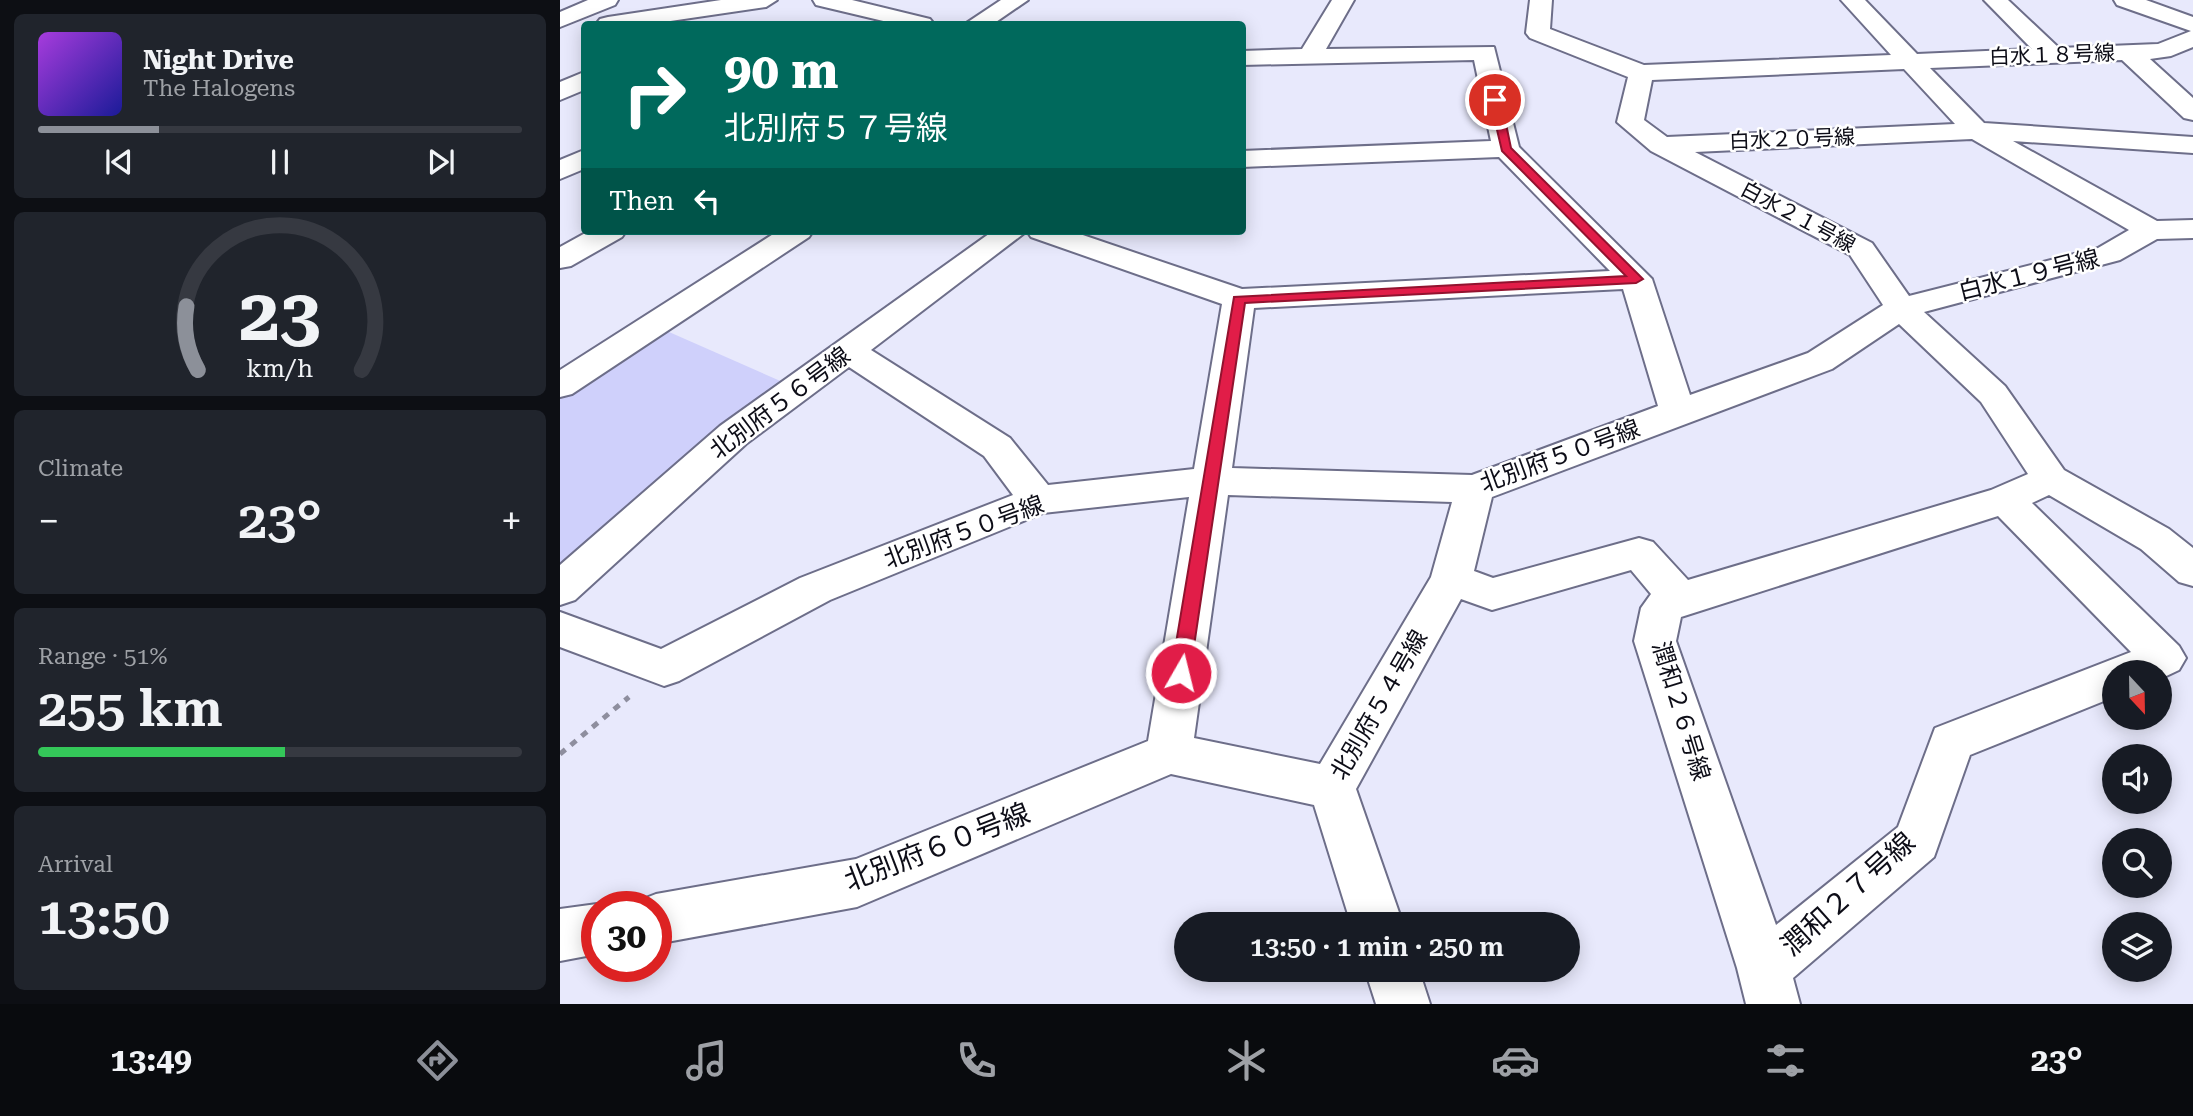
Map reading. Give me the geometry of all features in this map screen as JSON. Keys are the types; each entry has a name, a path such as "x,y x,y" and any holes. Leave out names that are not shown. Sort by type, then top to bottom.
{"street":[{"path":"560,20 607,0"},
{"path":"628,21 766,0"},
{"path":"824,0 910,21"},
{"path":"982,21 1017,0"},
{"path":"1310,56 1343,0"},
{"path":"1506,149 1511,43 1541,0"},
{"path":"1852,0 1976,131 2151,230"},
{"path":"1995,0 2052,55"},
{"path":"2125,0 2193,25"},
{"path":"713,21 758,1"},
{"path":"861,21 877,13"},
{"path":"560,32 581,28"},
{"name":"白水１８号線","path":"1641,73 2162,51 2193,38"},
{"path":"1246,58 1511,43 1641,73 1630,122 1661,145"},
{"path":"2128,52 2193,111"},
{"path":"560,92 581,82"},
{"name":"白水２０号線","path":"1661,145 1976,131 2193,145"},
{"name":"白水２１号線","path":"1661,145 1861,249 1901,307 1993,394 2051,479"},
{"path":"1246,159 1506,149 1636,279 1678,412"},
{"path":"560,171 581,160"},
{"name":"白水１９号線","path":"1901,307 2109,254 2151,230 2193,229"},
{"path":"560,260 604,235"},
{"path":"560,386 792,235"},
{"name":"北別府５６号線","path":"560,589 733,435 1007,235"},
{"path":"1054,235 1239,299 1636,279"},
{"path":"1239,299 1169,753 1332,788"},
{"name":"北別府５０号線","path":"664,668 815,589 1038,500 1210,481 1475,489 1820,361 1901,307"},
{"path":"849,351 998,447 1038,500"},
{"path":"1451,579 1493,594 1639,553 1680,599 2005,499 2051,479 2155,539 2193,571"},
{"name":"北別府５４号線","path":"1373,912 1332,788 1451,579 1475,489"},
{"path":"2005,499 2164,658 2159,660"},
{"name":"潤和２６号線","path":"1680,599 1662,608 1655,640 1768,986"},
{"path":"560,629 664,668"},
{"name":"潤和２７号線","path":"1768,986 1917,841 1951,742 2102,683"},
{"name":"北別府６０号線","path":"672,916 856,883 1169,753"},
{"path":"560,935 581,932"},
{"path":"1396,982 1404,1004"}],"path":[{"path":"560,754 664,668"}],"shaded area":[{"path":"660,328 785,383 560,565 560,397"}],"route":[{"path":"1181,673 1239,299 1636,279 1506,149 1495,100"}]}
